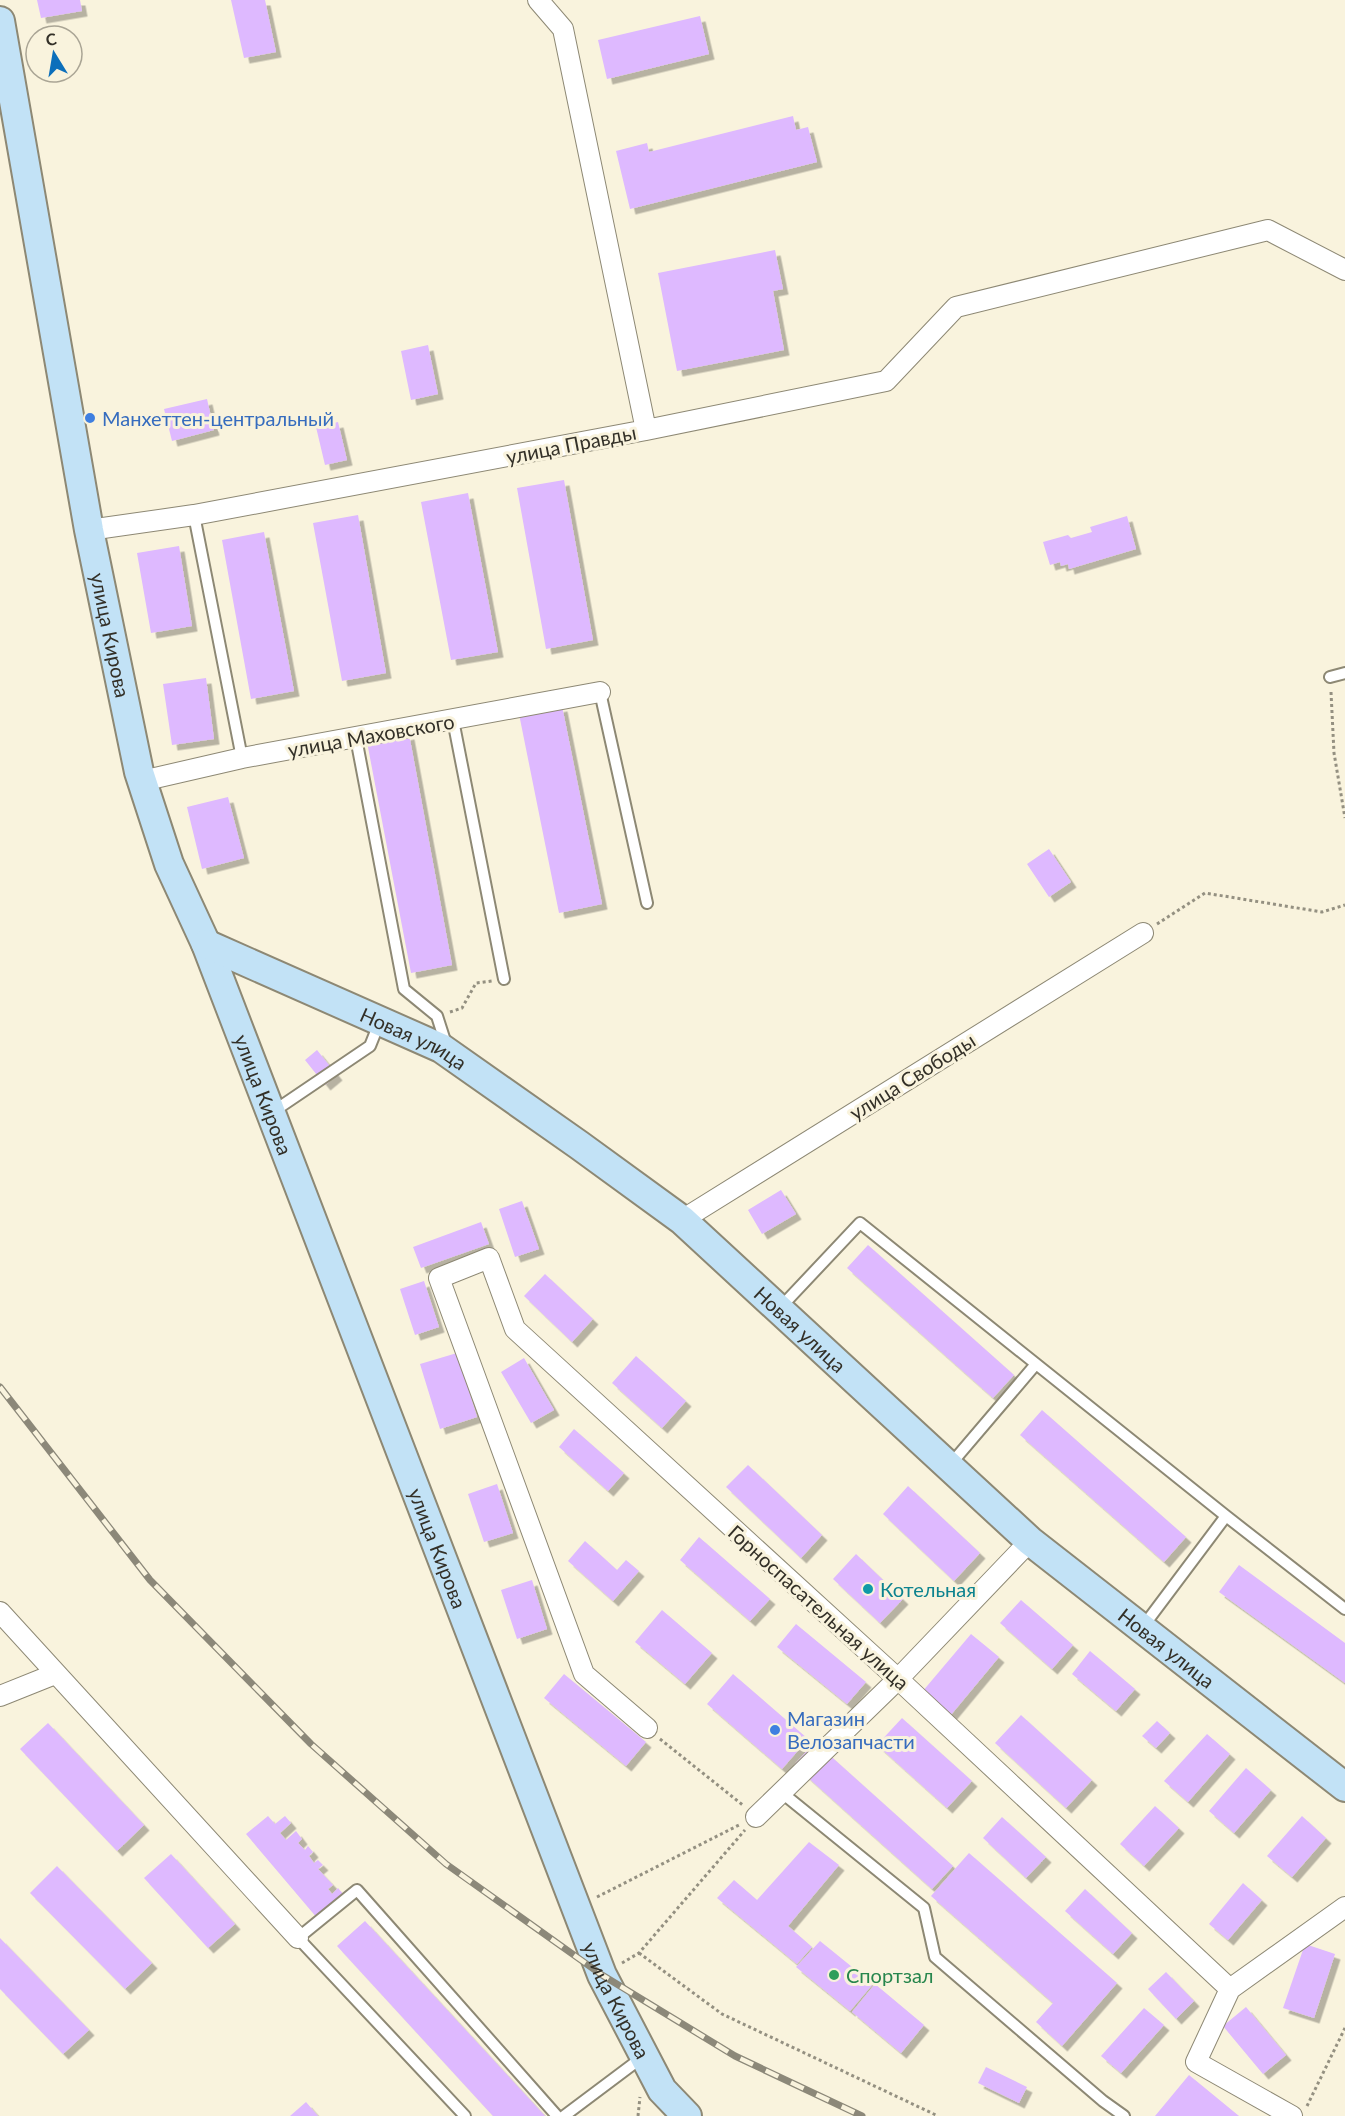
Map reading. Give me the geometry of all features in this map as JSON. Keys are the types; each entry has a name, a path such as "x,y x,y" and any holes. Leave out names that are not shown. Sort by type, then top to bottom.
{"main road":[{"name":"улица Кирова","path":"0,21 89,530 142,781 169,864 206,944 603,1976 662,2090 687,2116"},
{"name":"Новая улица","path":"206,944 441,1048 682,1220 1030,1541 1345,1787"}],"street":[{"name":"улица Правды","path":"89,530 194,515 646,430 563,29 538,0"},
{"path":"646,430 886,381 956,307 1268,230 1345,270"},
{"name":"улица Маховского","path":"142,781 242,758 600,692"},
{"name":"улица Свободы","path":"682,1220 1143,933"},
{"name":"Горноспасательная улица","path":"647,1728 584,1674 439,1278 489,1257 514,1329 898,1679 1230,1989"},
{"path":"756,1816 898,1679 1030,1541"},
{"path":"0,1612 298,1938"},
{"path":"0,1696 55,1674"},
{"path":"1300,2111 1196,2062 1230,1989 1345,1907"}],"lane":[{"path":"194,515 242,758"},
{"path":"1330,677 1345,673"},
{"path":"600,692 646,903"},
{"path":"453,720 504,979"},
{"path":"356,738 404,989 437,1016 445,1041 441,1048"},
{"path":"271,1113 370,1046 380,1021"},
{"path":"778,1310 860,1223 1226,1516 1345,1608"},
{"path":"948,1467 1036,1364"},
{"path":"1142,1629 1226,1516"},
{"path":"781,1792 924,1908 936,1956 1103,2101 1124,2116"},
{"path":"465,2116 298,1938 357,1890 557,2116"},
{"path":"564,2116 644,2056"}],"path":[{"path":"1330,677 1334,753 1345,818"},
{"path":"1143,933 1205,893 1322,912 1345,905"},
{"path":"437,1016 462,1008 476,983 504,979"},
{"path":"647,1728 756,1816"},
{"path":"576,1908 756,1816"},
{"path":"603,1976 639,1953 756,1816"},
{"path":"639,1953 722,2014 938,2116"},
{"path":"1300,2111 1345,2028"}],"building":[{"path":"37,0 80,0 82,11 41,18"},
{"path":"231,0 265,0 276,52 244,58"},
{"path":"700,16 709,54 607,79 598,40"},
{"path":"793,116 796,130 808,127 817,162 630,209 616,151 647,143 649,152"},
{"path":"775,250 783,289 773,291 784,350 677,371 658,273"},
{"path":"428,345 438,394 411,400 401,351"},
{"path":"207,399 214,430 172,441 164,409"},
{"path":"338,422 347,460 325,465 316,427"},
{"path":"564,480 593,640 546,649 517,488"},
{"path":"468,493 498,652 451,660 421,502"},
{"path":"358,515 386,673 342,681 313,523"},
{"path":"1127,516 1136,549 1069,569 1068,564 1061,566 1060,562 1050,565 1043,542 1068,535 1071,538 1092,532 1090,527"},
{"path":"264,532 294,691 251,699 222,540"},
{"path":"179,546 192,626 151,633 137,553"},
{"path":"206,678 214,739 172,745 163,684"},
{"path":"562,706 602,904 559,913 519,714"},
{"path":"409,734 452,965 411,973 367,742"},
{"path":"228,797 244,858 202,869 187,807"},
{"path":"1049,849 1071,882 1049,897 1027,864"},
{"path":"317,1050 337,1075 325,1085 305,1060"},
{"path":"781,1190 796,1214 762,1234 748,1210"},
{"path":"522,1201 539,1249 515,1257 499,1209"},
{"path":"481,1222 489,1244 421,1268 413,1247"},
{"path":"868,1245 1014,1375 993,1398 847,1268"},
{"path":"545,1274 593,1319 572,1342 524,1296"},
{"path":"424,1281 439,1327 415,1335 400,1289"},
{"path":"457,1353 477,1417 440,1429 420,1364"},
{"path":"636,1356 686,1401 662,1428 612,1383"},
{"path":"524,1358 554,1410 531,1423 501,1372"},
{"path":"1042,1410 1186,1537 1164,1562 1020,1435"},
{"path":"574,1429 624,1473 608,1491 559,1447"},
{"path":"748,1465 822,1535 801,1558 726,1487"},
{"path":"497,1484 513,1533 484,1542 468,1494"},
{"path":"908,1486 980,1553 954,1581 883,1514"},
{"path":"699,1537 770,1599 750,1621 680,1560"},
{"path":"585,1541 617,1570 626,1560 639,1571 613,1601 568,1561"},
{"name":"Котельная","path":"856,1554 903,1599 880,1623 833,1579"},
{"path":"1239,1565 1345,1643 1345,1683 1219,1592"},
{"path":"532,1580 547,1629 517,1639 501,1590"},
{"path":"1021,1600 1073,1645 1052,1669 1000,1623"},
{"path":"662,1610 712,1653 685,1684 635,1642"},
{"path":"796,1624 866,1682 847,1704 777,1647"},
{"path":"971,1634 999,1657 950,1716 922,1692"},
{"path":"1090,1651 1135,1689 1116,1711 1072,1674"},
{"path":"564,1674 646,1742 626,1766 544,1698"},
{"path":"733,1674 808,1739 782,1769 707,1704"},
{"path":"1021,1715 1092,1780 1066,1808 995,1743"},
{"path":"902,1718 972,1781 947,1808 877,1745"},
{"path":"1157,1721 1170,1733 1156,1748 1142,1736"},
{"path":"48,1723 144,1825 117,1851 20,1749"},
{"path":"1207,1734 1230,1754 1188,1802 1164,1781"},
{"path":"815,1742 953,1866 932,1889 794,1765"},
{"path":"1246,1768 1271,1790 1234,1833 1209,1811"},
{"path":"1155,1806 1179,1828 1144,1866 1120,1844"},
{"path":"268,1816 275,1824 285,1816 291,1823 280,1833 286,1840 296,1831 302,1839 298,1843 305,1850 308,1846 313,1852 309,1856 314,1863 318,1860 323,1865 318,1869 333,1885 328,1889 332,1894 338,1888 345,1896 318,1919 246,1834"},
{"path":"1302,1816 1326,1838 1292,1877 1267,1856"},
{"path":"1002,1817 1046,1857 1026,1878 983,1838"},
{"path":"809,1842 839,1865 788,1926 812,1947 797,1964 717,1898 734,1880 757,1900"},
{"path":"969,1853 1117,1983 1062,2046 1036,2022 1053,2003 931,1896"},
{"path":"171,1854 235,1924 208,1948 144,1878"},
{"path":"57,1866 152,1963 125,1989 30,1893"},
{"path":"1243,1883 1262,1900 1228,1940 1209,1924"},
{"path":"1085,1889 1132,1933 1113,1954 1065,1911"},
{"path":"365,1921 545,2116 493,2116 337,1946"},
{"path":"0,1938 89,2030 63,2054 0,1989"},
{"name":"Спортзал","path":"820,1941 873,1984 850,2011 796,1967"},
{"path":"1305,1944 1335,1954 1314,2018 1283,2008"},
{"path":"1166,1972 1194,2001 1176,2019 1148,1989"},
{"path":"875,1984 924,2025 901,2053 852,2012"},
{"path":"1246,2007 1286,2055 1263,2074 1223,2026"},
{"path":"1144,2008 1164,2025 1121,2073 1101,2056"},
{"path":"986,2067 1027,2087 1019,2103 978,2083"},
{"path":"1189,2075 1239,2116 1155,2116"},
{"path":"306,2102 318,2116 290,2116"}],"railway":[{"path":"0,1387 150,1580 311,1744 446,1864 602,1975 735,2056 862,2116"}],"place":[{"name":"Манхеттен-центральный","path":"90,418"},
{"name":"Котельная","path":"868,1589"},
{"name":"Магазин Велозапчасти","path":"775,1730"},
{"name":"Спортзал","path":"834,1975"}]}
